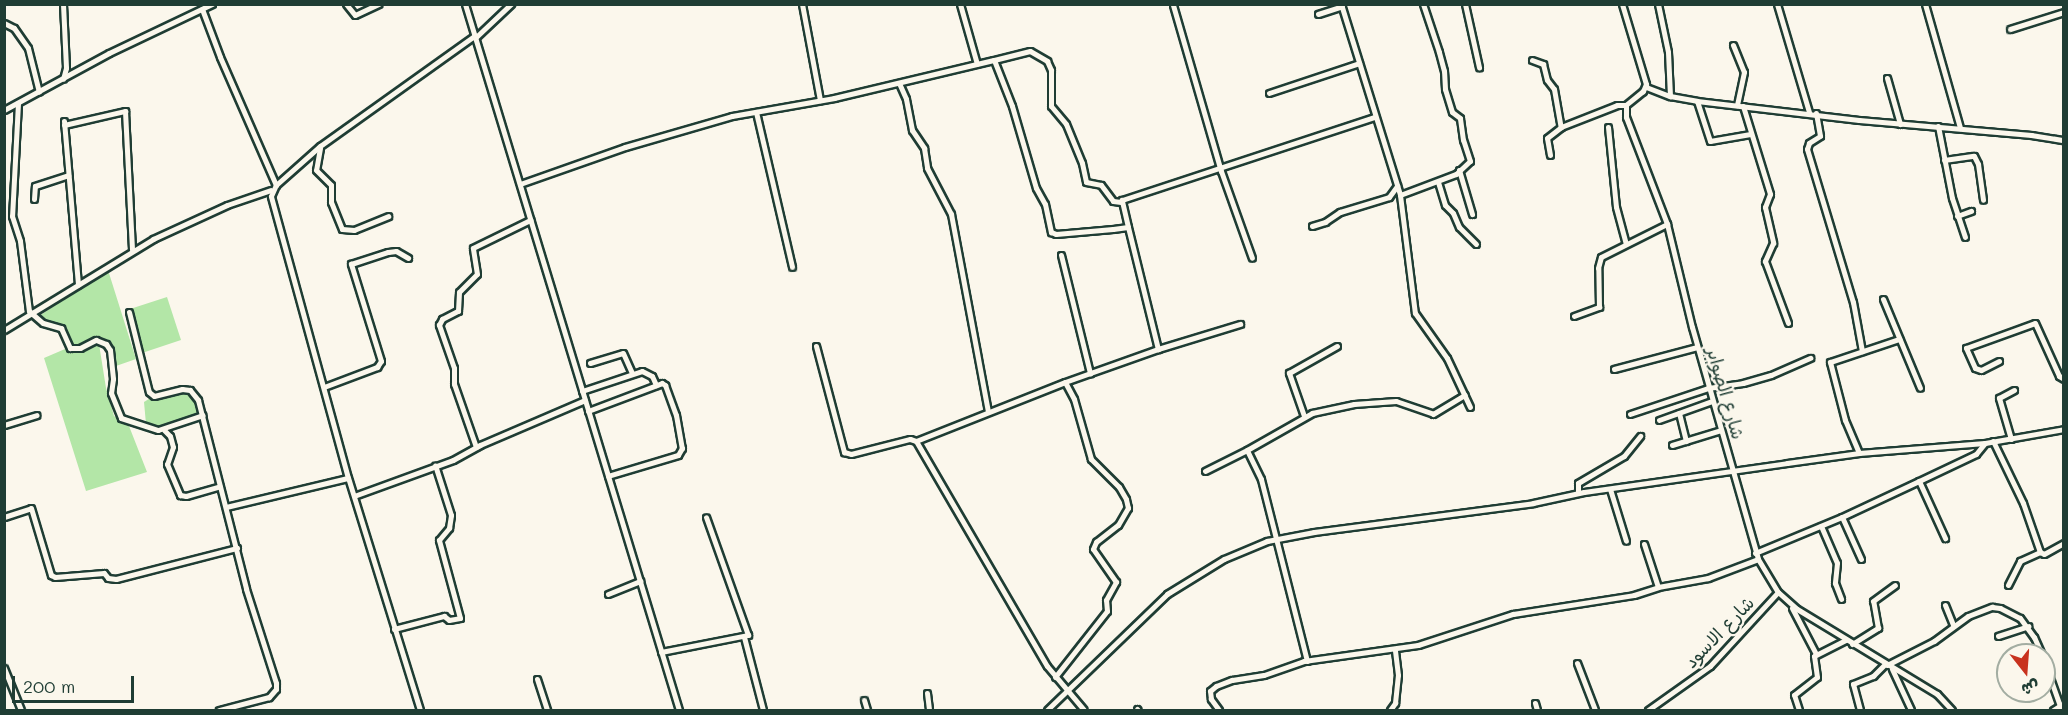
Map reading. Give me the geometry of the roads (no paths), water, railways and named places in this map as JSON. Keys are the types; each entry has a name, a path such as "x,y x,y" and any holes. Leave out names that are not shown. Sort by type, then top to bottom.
{"street":[{"path":"63,4 66,68 63,81"},
{"path":"4,110 63,81 109,53 212,4"},
{"path":"346,4 355,15 380,4"},
{"path":"465,4 679,711"},
{"path":"4,330 33,314 132,250 227,205 271,190 320,146 474,37 511,4"},
{"path":"802,4 820,100"},
{"path":"960,4 977,63"},
{"path":"1400,195 1456,174 1470,159 1463,140 1460,118 1452,112 1445,89 1444,71 1423,4"},
{"path":"1465,4 1479,67"},
{"path":"1550,155 1547,138 1561,127 1617,105 1626,105 1646,87 1646,78 1622,6 1632,4"},
{"path":"1658,4 1668,52 1670,96"},
{"path":"1777,4 1820,136 1809,143 1807,149 1853,302 1862,351"},
{"path":"1925,4 1960,128"},
{"path":"1173,5 1220,167 1252,258"},
{"path":"1318,14 1342,5 1400,195 1415,313 1447,358 1470,407"},
{"path":"202,9 276,185"},
{"path":"2010,29 2064,12"},
{"path":"4,23 14,28 28,48 39,92"},
{"path":"1733,45 1744,72 1740,106 1770,194 1765,207 1773,243 1765,261 1788,323"},
{"path":"520,184 625,147 756,111 899,83 1030,51 1047,61 1051,70 1051,106 1066,124 1082,163 1086,182 1101,185 1113,201 1121,202 1375,117"},
{"path":"994,60 1012,106 1036,188 1045,204 1052,232 1056,234 1128,227"},
{"path":"1532,60 1543,64 1547,80 1554,89 1561,127"},
{"path":"1269,93 1359,63"},
{"path":"1887,78 1900,124"},
{"path":"899,83 906,99 912,130 924,148 927,168 951,214 988,411"},
{"path":"1646,87 1670,96 1697,101 2064,140"},
{"path":"1697,101 1710,141 1750,134"},
{"path":"18,103 12,216 20,241 28,306 43,323 61,328 70,348 80,348 96,340 106,344 110,350 113,378 111,393 118,414 125,420 154,430 164,430 203,415"},
{"name":"شارع الصوابر","path":"1626,105 1628,124 1667,224 1708,388 1758,559 1778,592 1791,604 1852,644 1936,694 1952,711"},
{"path":"78,284 64,123 125,111 132,250"},
{"path":"756,111 792,267"},
{"path":"1608,126 1616,207 1626,244"},
{"path":"1938,126 1957,216 1965,237"},
{"path":"320,146 316,170 331,185 331,202 342,228 354,230 388,216"},
{"path":"1944,160 1974,156 1978,164 1983,201"},
{"path":"1459,170 1472,214"},
{"path":"34,200 35,186 68,175"},
{"path":"1438,182 1445,205 1454,213 1456,223 1476,244"},
{"path":"1312,226 1325,222 1340,212 1389,197 1397,186"},
{"path":"271,190 348,478 420,711"},
{"path":"1121,202 1158,349"},
{"path":"1957,216 1971,211"},
{"path":"476,447 454,384 454,368 439,325 442,319 458,311 459,292 477,274 473,248 530,220"},
{"path":"1574,316 1599,307 1598,262 1605,254 1667,224"},
{"path":"324,387 377,367 381,361 351,264 396,251 408,258"},
{"path":"1061,255 1090,373"},
{"path":"1883,298 1920,388"},
{"path":"129,312 149,392 154,396 182,389 190,390 198,400 276,689 263,700 219,711"},
{"path":"1999,361 1981,370 1975,369 1966,348 2035,323 2060,376 2064,379"},
{"path":"816,346 844,452 856,453 907,439 916,441 1065,382 1158,349 1240,324"},
{"path":"1858,453 1845,420 1830,365 1836,359 1899,339"},
{"path":"1304,416 1289,373 1337,346"},
{"path":"1614,369 1697,347"},
{"path":"590,363 623,353 632,373"},
{"path":"1630,414 1708,388 1743,383 1810,358"},
{"path":"582,391 632,373 647,373 656,385"},
{"path":"1054,677 1107,611 1106,600 1116,582 1093,549 1096,542 1118,525 1128,508 1119,487 1091,459 1074,399 1065,382"},
{"path":"588,411 656,385 664,384 669,393 678,425 681,450 675,457 609,476"},
{"path":"2011,439 1999,398 2014,390"},
{"path":"1205,471 1247,450 1304,416 1342,406 1396,401 1404,402 1425,413 1435,414 1465,395"},
{"path":"354,496 435,465 585,400"},
{"path":"1659,420 1712,401"},
{"path":"1679,413 1686,441"},
{"path":"4,425 36,415"},
{"path":"1047,711 1167,594 1224,559 1254,544 1533,503 1578,493 1858,453 1985,443 2064,429"},
{"path":"164,430 170,436 173,447 167,464 180,495 186,496 220,486"},
{"path":"1672,445 1721,430"},
{"path":"1578,493 1578,483 1624,456 1640,436"},
{"path":"916,441 1054,677 1084,711"},
{"path":"1993,441 2024,503 2040,552"},
{"path":"1755,553 1842,517 1976,454 1985,443"},
{"path":"1247,450 1261,479 1307,660"},
{"path":"394,629 442,616 451,620 460,618 439,540 449,528 451,518 435,465"},
{"path":"226,507 348,478"},
{"path":"1919,481 1945,538"},
{"path":"1610,489 1626,541"},
{"path":"4,517 31,508 51,575 55,577 104,573 108,578 116,579 237,548"},
{"path":"661,652 744,638 748,634 747,626 734,601 706,517"},
{"path":"1842,517 1861,560"},
{"path":"1821,526 1837,563 1835,583 1841,599"},
{"path":"2008,585 2017,564 2040,552 2044,554 2064,543"},
{"path":"1644,544 1658,587"},
{"path":"1219,711 1210,693 1216,686 1264,675 1307,660 1418,645 1513,614 1634,595 1658,587 1708,578 1758,559"},
{"path":"608,594 640,580"},
{"path":"1852,644 1878,628 1873,601 1895,585"},
{"name":"شارع الاسود","path":"1648,711 1710,666 1778,592"},
{"path":"1791,604 1816,654"},
{"path":"1946,606 1953,625"},
{"path":"1860,711 1853,684 1873,676 1888,665 1934,641 1953,625 1977,611 1992,607 2011,612 2028,626 2036,643"},
{"path":"1998,636 2028,626"},
{"path":"744,638 763,711"},
{"path":"1799,711 1794,695 1817,677 1813,659 1816,654 1846,640"},
{"path":"1390,711 1395,703 1398,675 1395,649"},
{"path":"1577,663 1595,711"},
{"path":"1888,665 1911,711"},
{"path":"4,668 21,711"},
{"path":"537,679 547,711"},
{"path":"927,693 929,711"},
{"path":"864,700 867,711"},
{"path":"1535,703 1537,711"}]}
